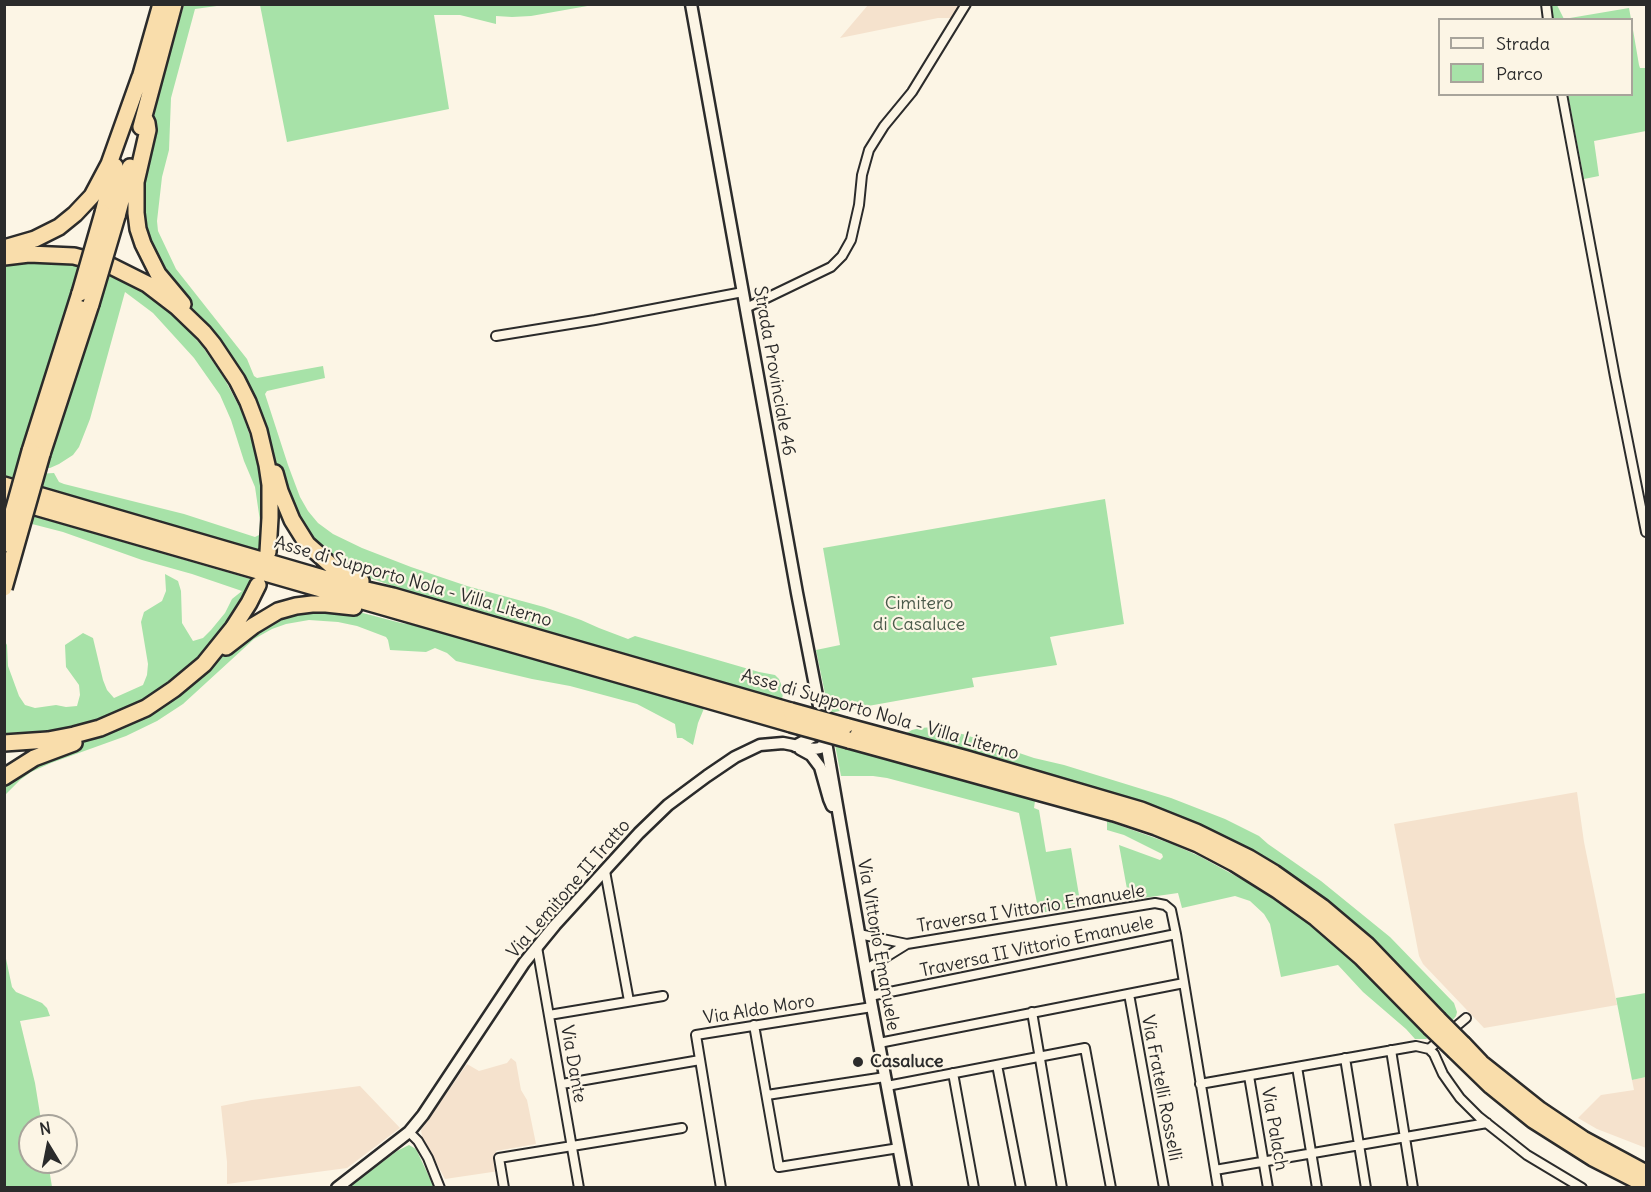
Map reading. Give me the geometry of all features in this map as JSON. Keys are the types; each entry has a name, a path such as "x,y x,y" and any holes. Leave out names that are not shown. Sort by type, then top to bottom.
{"highway":[{"path":"4,544 91,304 110,215 125,127 161,4"},
{"path":"4,588 36,453 80,293 144,117 174,4"},
{"path":"4,248 35,239 59,227 92,196 109,164 140,77"},
{"path":"144,117 148,130 136,182 136,213 142,244 158,274 197,320 204,333"},
{"path":"4,258 29,254 74,256 111,266 147,284 177,307 204,333 237,380 271,458 280,491 292,520 307,544 333,567 351,577 380,587 393,596"},
{"path":"259,431 270,485 268,552"},
{"name":"Asse di Supporto Nola - Villa Literno","path":"4,485 293,570 393,596 791,718"},
{"name":"Asse di Supporto Nola - Villa Literno","path":"4,498 409,615 847,733 1114,813 1198,844 1234,863 1316,918 1459,1048 1540,1110 1583,1139 1647,1173"},
{"path":"204,664 233,628 258,585"},
{"path":"4,743 48,740 100,728 146,708 174,689 267,616 279,611 296,606 326,604 348,606 383,615 409,615"},
{"path":"4,777 34,758 84,739 100,728"},
{"name":"Asse di Supporto Nola - Villa Literno","path":"1459,1048 1471,1069 1542,1126 1593,1158 1647,1185"}],"street":[{"name":"Strada Provinciale 46","path":"691,4 826,742"},
{"path":"746,308 831,267 842,256 850,240 859,205 862,175 869,150 884,126 912,92 966,4"},
{"path":"1562,96 1615,377 1647,532"},
{"path":"496,336 743,292"},
{"path":"795,746 814,736 820,710"},
{"name":"Via Lemitone II Tratto","path":"337,1188 409,1132 423,1115 537,946 639,833 668,805 735,757 760,745 783,743 795,746 814,741 826,742"},
{"name":"Via Vittorio Emanuele","path":"826,742 906,1188"},
{"path":"795,746 811,755 820,767 829,799 838,812"},
{"path":"605,871 628,1001"},
{"name":"Traversa I Vittorio Emanuele","path":"859,934 907,944 1155,903 1165,905 1171,910 1176,934"},
{"path":"1176,934 1218,1188"},
{"name":"Traversa II Vittorio Emanuele","path":"871,1002 1176,934"},
{"name":"Traversa I Vittorio Emanuele","path":"866,970 907,944"},
{"name":"Via Dante","path":"537,946 579,1188"},
{"path":"879,1043 1184,983"},
{"name":"Via Fratelli Rosselli","path":"1129,994 1164,1188"},
{"path":"549,1015 663,996"},
{"name":"Via Aldo Moro","path":"722,1188 696,1035 871,1002"},
{"path":"1032,1012 1062,1188"},
{"path":"1429,1049 1466,1018"},
{"path":"754,1025 779,1167 899,1148"},
{"path":"1200,1084 1416,1046 1429,1049 1460,1098 1487,1123 1527,1155 1582,1188"},
{"path":"767,1095 953,1073 1085,1048 1111,1188"},
{"path":"1391,1050 1413,1188"},
{"path":"1345,1058 1366,1188"},
{"path":"562,1084 700,1060"},
{"path":"997,1065 1021,1188"},
{"path":"1297,1067 1317,1188"},
{"path":"953,1073 974,1188"},
{"name":"Via Palach","path":"1250,1076 1268,1188"},
{"path":"1215,1170 1487,1123"},
{"path":"504,1188 499,1158 682,1128"},
{"path":"409,1132 418,1141 428,1158 441,1188"}],"shaded area":[{"path":"868,5 961,5 953,18 938,18 840,38"},
{"path":"1577,792 1584,842 1617,1005 1484,1028 1423,964 1419,956 1394,824"},
{"path":"511,1058 516,1062 536,1144 496,1151 499,1171 445,1179 421,1130 467,1064 479,1071 507,1063"},
{"path":"1646,1077 1646,1148 1597,1129 1578,1118 1601,1095 1634,1090 1632,1080"},
{"path":"360,1086 400,1128 347,1168 227,1184 221,1106"}],"green space":[{"path":"260,4 593,5 531,16 496,16 496,24 460,15 434,15 449,109 287,142"},
{"path":"184,5 224,5 195,9 171,98 169,150 162,177 158,231 176,269 247,359 254,376 257,378 323,366 325,378 267,391 265,394 300,497 318,523 333,534 362,548 467,586 544,607 628,639 635,636 775,675 781,684 782,700 454,607 352,572 314,546 284,492 265,423 251,388 219,339 165,277 142,230 140,177 159,93"},
{"path":"1548,5 1557,5 1564,18 1553,18"},
{"path":"1629,8 1631,18 1570,18"},
{"path":"1633,30 1640,68 1646,68 1646,131 1594,141 1599,176 1584,179 1568,96 1633,96"},
{"path":"74,260 104,269 143,290 172,313 202,346 224,378 241,410 252,442 261,474 265,505 262,551 5,477 5,263","holes":["125,292 153,313 194,358 220,395 255,487 260,521 259,535 255,537 184,514 64,484 59,482 54,473 36,474 15,470 18,463 37,468 50,468 73,455 79,447 90,419"]},
{"name":"Cimitero di Casaluce","path":"1105,499 1124,624 1050,637 1057,665 972,678 974,687 829,713 816,650 840,645 823,548"},
{"path":"5,508 254,580 241,606 209,646 181,672 149,695 123,710 72,729 42,735 5,737 4,640 7,645 8,666 19,696 25,705 35,708 56,705 77,706 80,695 79,685 66,667 65,645 83,633 93,638 103,680 107,690 114,698 143,685 148,664 141,622 144,612 162,601 166,591 165,574 178,581 181,591 182,623 193,641 203,638 211,630 225,613 232,599 242,591 142,560 63,532 5,517"},
{"path":"295,610 359,612 420,626 705,706 693,745 682,738 677,738 675,724 637,704 570,686 456,661 447,653 435,648 426,652 390,650 386,637 357,626 309,620 286,624 254,639 183,704 157,721 126,736 31,772 5,795 5,781 47,755 121,726 182,690 251,632"},
{"path":"934,727 1171,798 1225,819 1259,836 1321,881 1390,937 1454,1003 1456,1016 1451,1022 1371,940 1305,887 903,735 912,730"},
{"path":"835,745 1035,801 1034,808 1039,810 1046,852 1071,848 1081,907 1039,913 1019,813 887,778 841,776"},
{"path":"1107,821 1199,856 1254,886 1303,919 1376,982 1424,1032 1427,1039 1415,1039 1363,992 1338,965 1281,977 1270,924 1264,914 1250,901 1235,896 1182,908 1178,893 1129,900 1119,845 1160,860 1163,857 1162,854 1124,835 1107,830"},
{"path":"5,954 12,987 16,992 42,1003 50,1016 20,1021 40,1114 18,1114 18,1174 50,1174 52,1187 6,1187"},
{"path":"1646,993 1646,1077 1632,1080 1616,998"},
{"path":"409,1145 416,1149 434,1187 349,1187 397,1151"}],"place":[{"name":"Casaluce","path":"858,1062"}]}
